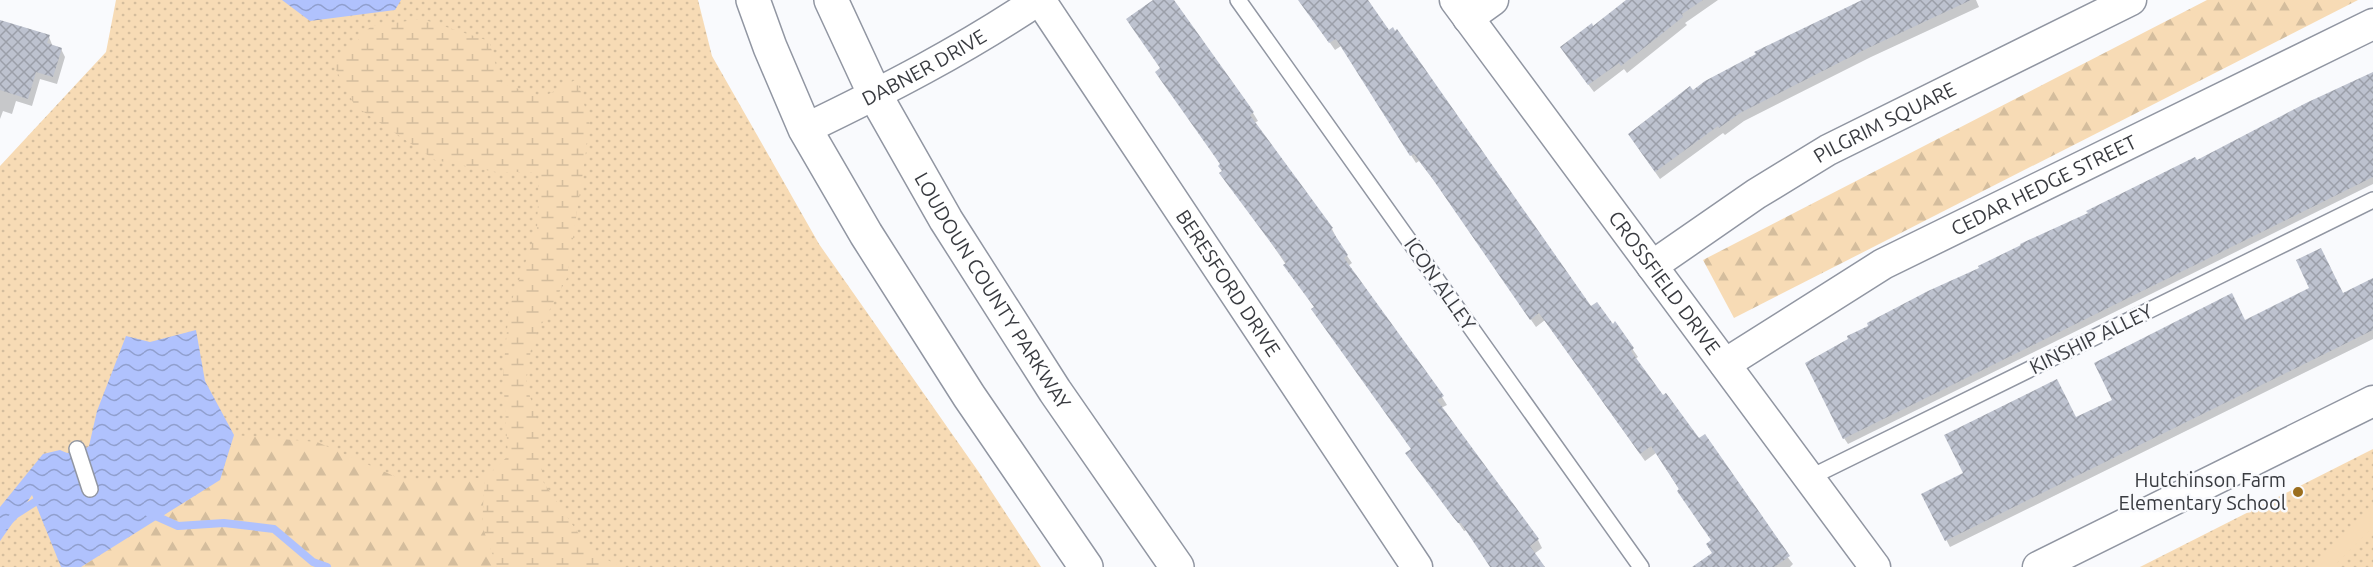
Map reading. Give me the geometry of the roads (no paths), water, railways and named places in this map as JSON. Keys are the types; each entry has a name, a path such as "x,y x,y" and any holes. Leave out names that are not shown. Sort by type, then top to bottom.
{"main road":[{"path":"753,0 805,129 866,234 969,396 1086,567"},
{"name":"LOUDOUN COUNTY PARKWAY","path":"831,0 875,95 916,170 1055,391 1177,567"}],"street":[{"name":"DABNER DRIVE","path":"805,129 957,51 1039,0"},
{"name":"BERESFORD DRIVE","path":"1039,0 1417,567"},
{"path":"1461,9 1493,0"},
{"name":"PILGRIM SQUARE","path":"1652,266 1756,194 1828,150 2131,0"},
{"name":"CROSSFIELD DRIVE","path":"1461,9 1875,567"},
{"name":"CEDAR HEDGE STREET","path":"1725,364 1883,264 2373,24"},
{"path":"2038,567 2373,401"}],"lane":[{"name":"ICON ALLEY","path":"1238,0 1641,567"},
{"name":"KINSHIP ALLEY","path":"1809,478 2373,200"},
{"path":"77,449 90,489"}],"water":[{"path":"282,0 401,0 395,10 310,21"},
{"path":"196,330 205,381 234,435 220,480 81,567 61,567 32,495 0,541 0,507 43,454 60,450 75,453 89,446 97,411 126,336 150,342"}],"waterway":[{"path":"0,530 16,514 43,497"},
{"path":"149,513 178,526 224,523 274,529 313,562 327,567"}],"place":[{"name":"Hutchinson Farm Elementary School","path":"2298,492"}]}
